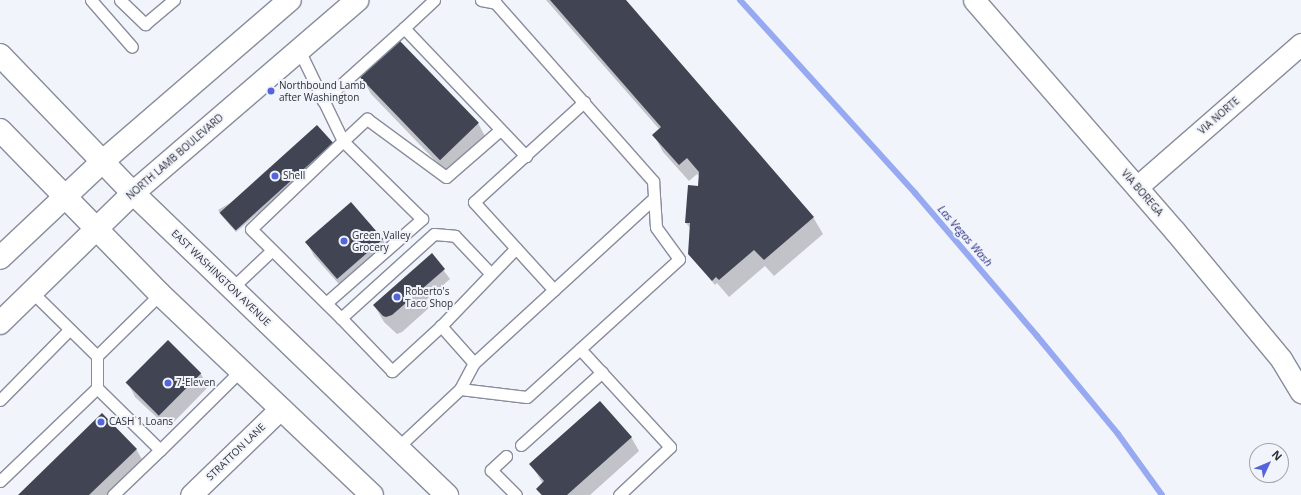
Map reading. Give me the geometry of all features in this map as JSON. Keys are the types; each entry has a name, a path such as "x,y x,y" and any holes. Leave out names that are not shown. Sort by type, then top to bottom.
{"main road":[{"path":"0,258 64,196 102,162 290,0"},
{"name":"NORTH LAMB BOULEVARD","path":"0,323 133,193 357,0"},
{"name":"EAST WASHINGTON AVENUE","path":"0,55 133,193 447,495"},
{"path":"0,130 160,294 372,495"}],"street":[{"name":"VIA BOREGA","path":"974,0 1137,187 1281,359 1301,392"},
{"name":"VIA NORTE","path":"1137,187 1301,44"},
{"name":"STRATTON LANE","path":"191,495 280,408"}],"lane":[{"path":"91,0 132,48"},
{"path":"120,0 145,24 174,0"},
{"path":"324,101 434,0"},
{"path":"460,389 527,397 679,259 656,228 653,181 494,2 481,0"},
{"path":"404,28 526,156"},
{"path":"299,50 343,142 422,219 326,303"},
{"path":"554,290 474,202 584,102"},
{"path":"500,130 446,177 368,119 251,229 392,371 441,326 516,248"},
{"path":"398,447 460,389 474,363 654,198"},
{"path":"341,318 434,234 455,236 491,274"},
{"path":"232,288 272,250"},
{"path":"33,292 69,330 97,356"},
{"path":"160,294 97,356 97,388 160,450"},
{"path":"441,326 474,363"},
{"path":"0,400 69,330"},
{"path":"580,349 670,447 619,495"},
{"path":"113,495 241,370"},
{"path":"521,445 602,372"},
{"path":"0,481 97,388"},
{"path":"506,456 491,470 516,495"}],"building":[{"path":"550,0 626,0 814,217 764,260 754,250 719,280 716,277 712,281 688,254 690,223 685,223 688,185 698,186 699,172 687,158 679,165 652,135 661,127"},
{"path":"399,40 479,123 440,160 360,78"},
{"path":"317,125 333,143 236,230 220,213"},
{"name":"Green Valley Grocery","path":"351,202 383,239 337,279 305,242"},
{"path":"432,253 445,269 392,315 386,317 383,316 373,305"},
{"path":"168,340 201,373 159,416 126,382"},
{"path":"600,401 632,437 567,495 542,495 536,489 544,481 529,464"},
{"path":"102,413 137,449 89,495 18,495"}],"waterway":[{"name":"Las Vegas Wash","path":"740,0 915,193 1037,336 1118,434 1162,495"}],"place":[{"name":"Northbound Lamb after Washington","path":"271,91"},
{"name":"Shell","path":"275,176"},
{"name":"Green Valley Grocery","path":"344,241"},
{"name":"Roberto's Taco Shop","path":"397,297"},
{"name":"7-Eleven","path":"168,383"},
{"name":"CASH 1 Loans","path":"101,422"}]}
